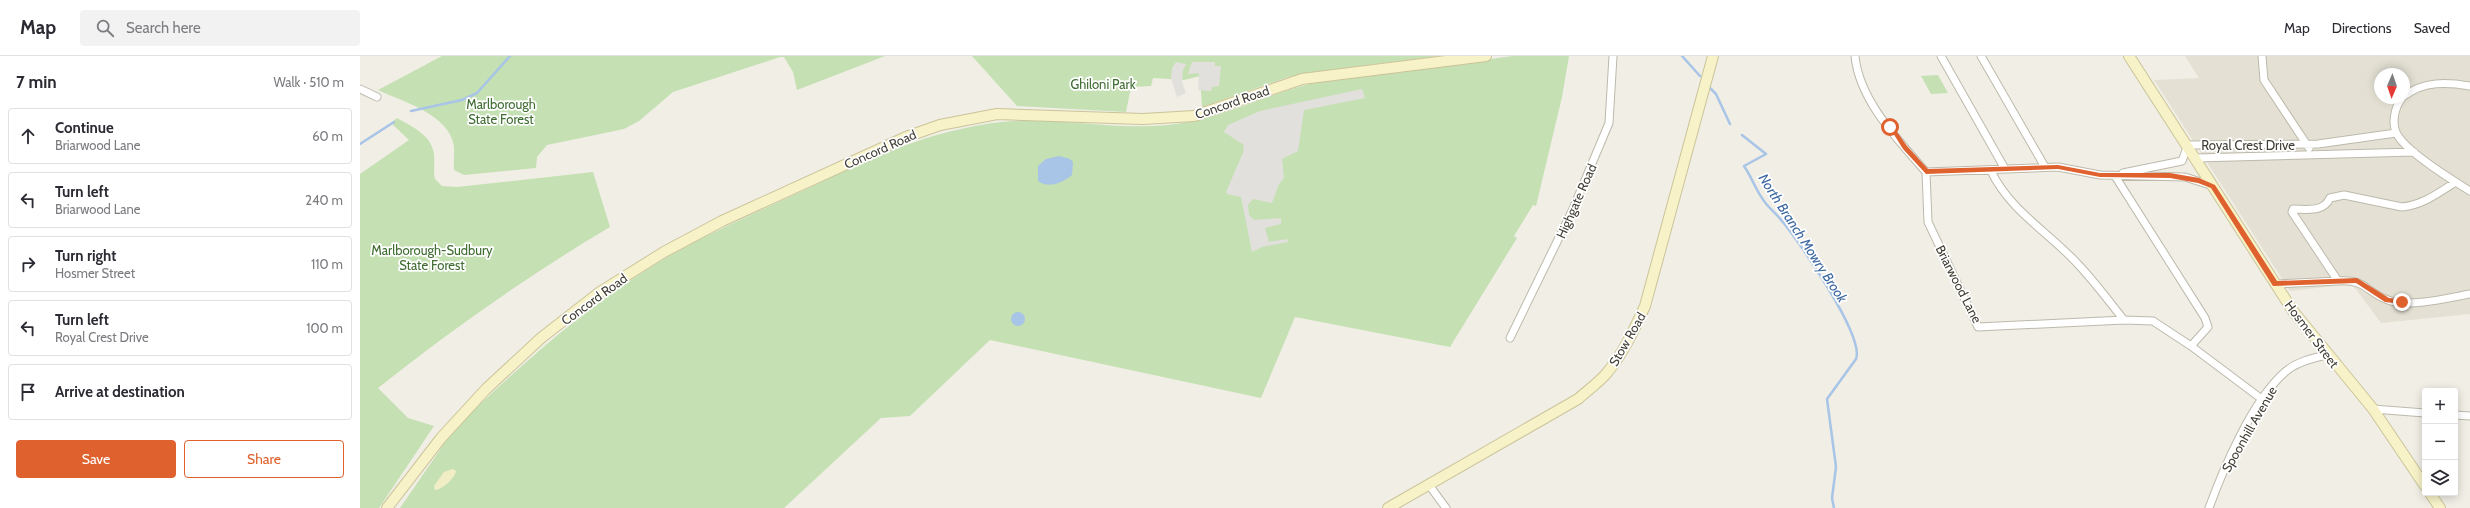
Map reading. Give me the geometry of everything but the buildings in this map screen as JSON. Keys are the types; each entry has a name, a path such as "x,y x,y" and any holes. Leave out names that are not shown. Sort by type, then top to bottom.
{"street":[{"name":"Concord Road","path":"387,508 475,400 530,348 585,304 641,266 695,234 906,137 940,125 997,114 1054,114 1143,119 1194,116 1271,88 1302,79 1486,56"},
{"name":"Highgate Road","path":"1510,338 1572,211 1609,123 1613,56"},
{"name":"Stow Road","path":"1388,508 1578,399 1605,376 1624,348 1639,320 1650,292 1712,56"},
{"path":"1855,56 1858,77 1873,102 1905,148 1926,172 2045,167 2115,176 2185,177 2213,186"},
{"path":"1941,56 2005,169"},
{"path":"1981,56 2045,167"},
{"name":"Hosmer Street","path":"2129,56 2197,158 2213,186 2299,320 2373,409 2422,482"},
{"name":"Royal Crest Drive","path":"2262,56 2264,80 2314,156"},
{"path":"2410,93 2421,87 2433,85 2470,86"},
{"path":"360,89 377,98"},
{"path":"2399,104 2394,114 2396,133 2414,152 2454,183 2470,191"},
{"name":"Royal Crest Drive","path":"2188,145 2308,145 2352,142 2396,133"},
{"path":"2115,176 2139,169 2169,166 2182,161 2188,145"},
{"name":"Royal Crest Drive","path":"2197,158 2314,156 2414,152"},
{"path":"1991,170 1998,186 2013,208 2073,259 2124,320"},
{"name":"Briarwood Lane","path":"1926,172 1928,222 1978,327 2124,320 2153,322 2191,346 2263,400"},
{"path":"2115,176 2205,318 2208,326 2191,346"},
{"path":"2338,280 2292,212 2293,209 2323,209 2328,205 2330,198 2344,195 2402,207 2411,206 2420,204 2454,183"},
{"path":"2275,284 2357,280 2388,300 2395,301 2470,294"},
{"name":"Spoonhill Avenue","path":"2209,508 2229,461 2263,400 2275,383 2291,368 2312,358 2327,355"},
{"path":"2373,409 2422,413"},
{"path":"2458,415 2470,416"},
{"path":"1429,485 1446,508"},
{"path":"2432,496 2440,508"}],"shaded area":[{"path":"2185,56 2470,56 2470,314 2381,323 2352,284 2290,291 2154,80 2199,78"},
{"path":"1176,62 1186,64 1183,70 1182,82 1186,93 1177,97 1171,78 1172,68"},
{"path":"1192,62 1215,62 1215,66 1221,66 1219,86 1212,87 1211,91 1198,90 1199,73 1188,74"},
{"path":"1362,89 1365,98 1304,110 1298,151 1282,159 1284,178 1279,184 1272,203 1253,199 1248,205 1249,215 1254,220 1281,218 1281,224 1265,228 1269,242 1287,239 1288,242 1262,247 1252,252 1241,197 1227,194 1226,192 1243,153 1244,145 1224,132 1228,125 1260,111"}],"green space":[{"name":"Marlborough State Forest","path":"442,56 885,56 797,90 793,72 784,57 780,57 673,92 639,121 624,129 547,145 537,157 536,168 464,175 454,170 454,151 452,139 447,130 439,122 420,108 378,90"},
{"name":"Ghiloni Park","path":"972,56 1439,56 1314,72 1288,77 1202,107 1200,76 1184,80 1153,78 1151,86 1131,87 1126,112 1017,106"},
{"path":"1513,56 1569,56 1562,97 1536,206 1533,205 1514,236 1517,238 1450,347 1295,317 1261,398 990,340 910,416 881,418 784,508 400,508 464,415 467,416 535,354 607,296 659,262 696,241 903,146 922,139 972,127 994,123 1028,120 1109,125 1168,125 1206,118 1318,82"},
{"path":"1938,75 1948,93 1931,94 1921,76"},
{"name":"Marlborough-Sudbury State Forest","path":"397,118 415,128 429,141 434,154 435,179 442,186 457,187 593,172 610,227 550,264 491,304 378,388 408,418 434,426 379,508 360,508 360,174 409,140 391,123"}],"sand":[{"path":"453,469 456,471 451,480 441,488 435,490 434,486 444,472"}],"water":[{"path":"1059,156 1070,159 1073,162 1072,175 1060,183 1051,185 1038,181 1038,166 1046,159"},
{"path":"1018,312 1023,314 1025,319 1023,324 1018,326 1013,324 1011,319 1013,314"}],"waterway":[{"path":"411,111 462,100 477,93 510,56"},
{"name":"North Branch Mowry Brook","path":"1682,56 1700,76"},
{"name":"North Branch Mowry Brook","path":"1709,87 1716,94 1730,124"},
{"path":"360,144 394,122"},
{"name":"North Branch Mowry Brook","path":"1742,135 1766,154 1744,166 1764,201 1780,218 1829,289 1851,331 1856,348 1856,359 1827,399 1836,467 1832,498 1834,508"}],"route":[{"path":"1890,127 1905,148 1926,172 2058,167 2100,175 2170,176 2185,177 2199,181 2213,186 2275,284 2357,280 2367,285 2388,300 2402,302"}]}
